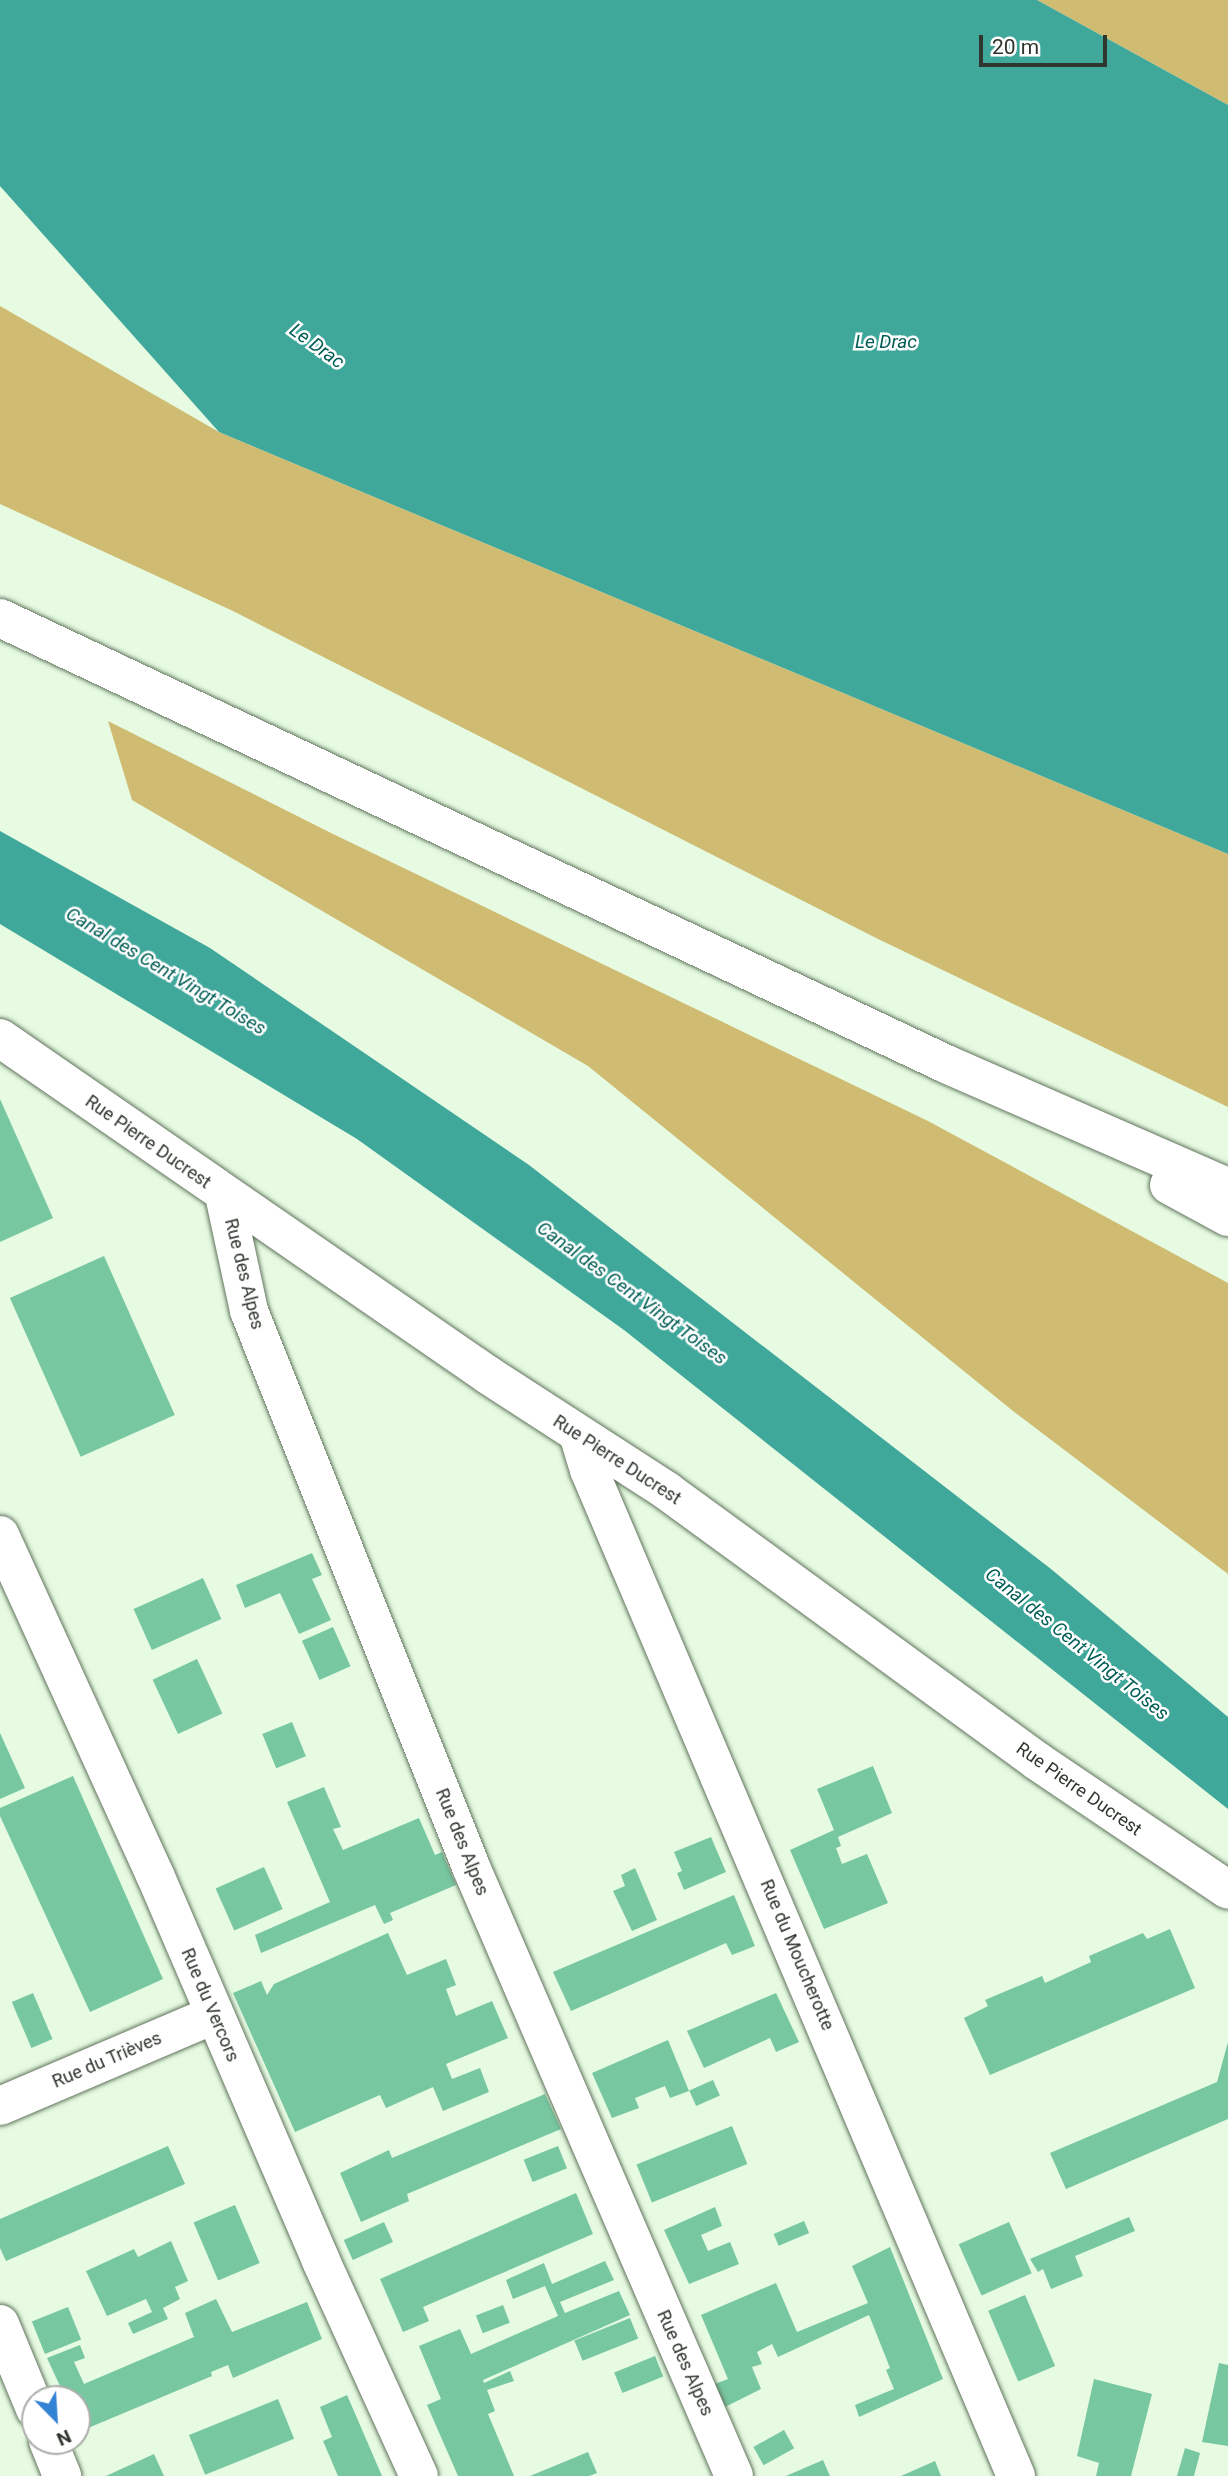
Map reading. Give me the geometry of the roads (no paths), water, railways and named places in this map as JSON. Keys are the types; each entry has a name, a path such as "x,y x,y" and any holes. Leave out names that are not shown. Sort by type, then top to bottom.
{"main road":[{"path":"0,618 946,1063 1228,1187"},
{"name":"Rue Pierre Ducrest","path":"0,1038 224,1195 667,1491 1037,1761 1228,1891"},
{"path":"946,1063 1228,1217"},
{"name":"Rue des Alpes","path":"224,1195 249,1311 471,1867 734,2476"},
{"name":"Rue du Moucherotte","path":"578,1434 589,1470 1016,2476"},
{"name":"Rue du Vercors","path":"0,1535 156,1875 213,2015 419,2476"},
{"name":"Rue du Trièves","path":"0,2106 213,2015"},
{"path":"0,2324 25,2385"},
{"path":"54,2455 62,2476"}],"water":[{"name":"Le Drac","path":"0,0 1037,0 1228,105 1228,854 219,432 0,186"},
{"name":"Canal des Cent Vingt Toises","path":"0,831 210,948 529,1165 1051,1569 1228,1717 1228,1809 624,1330 357,1139 0,924"}]}
